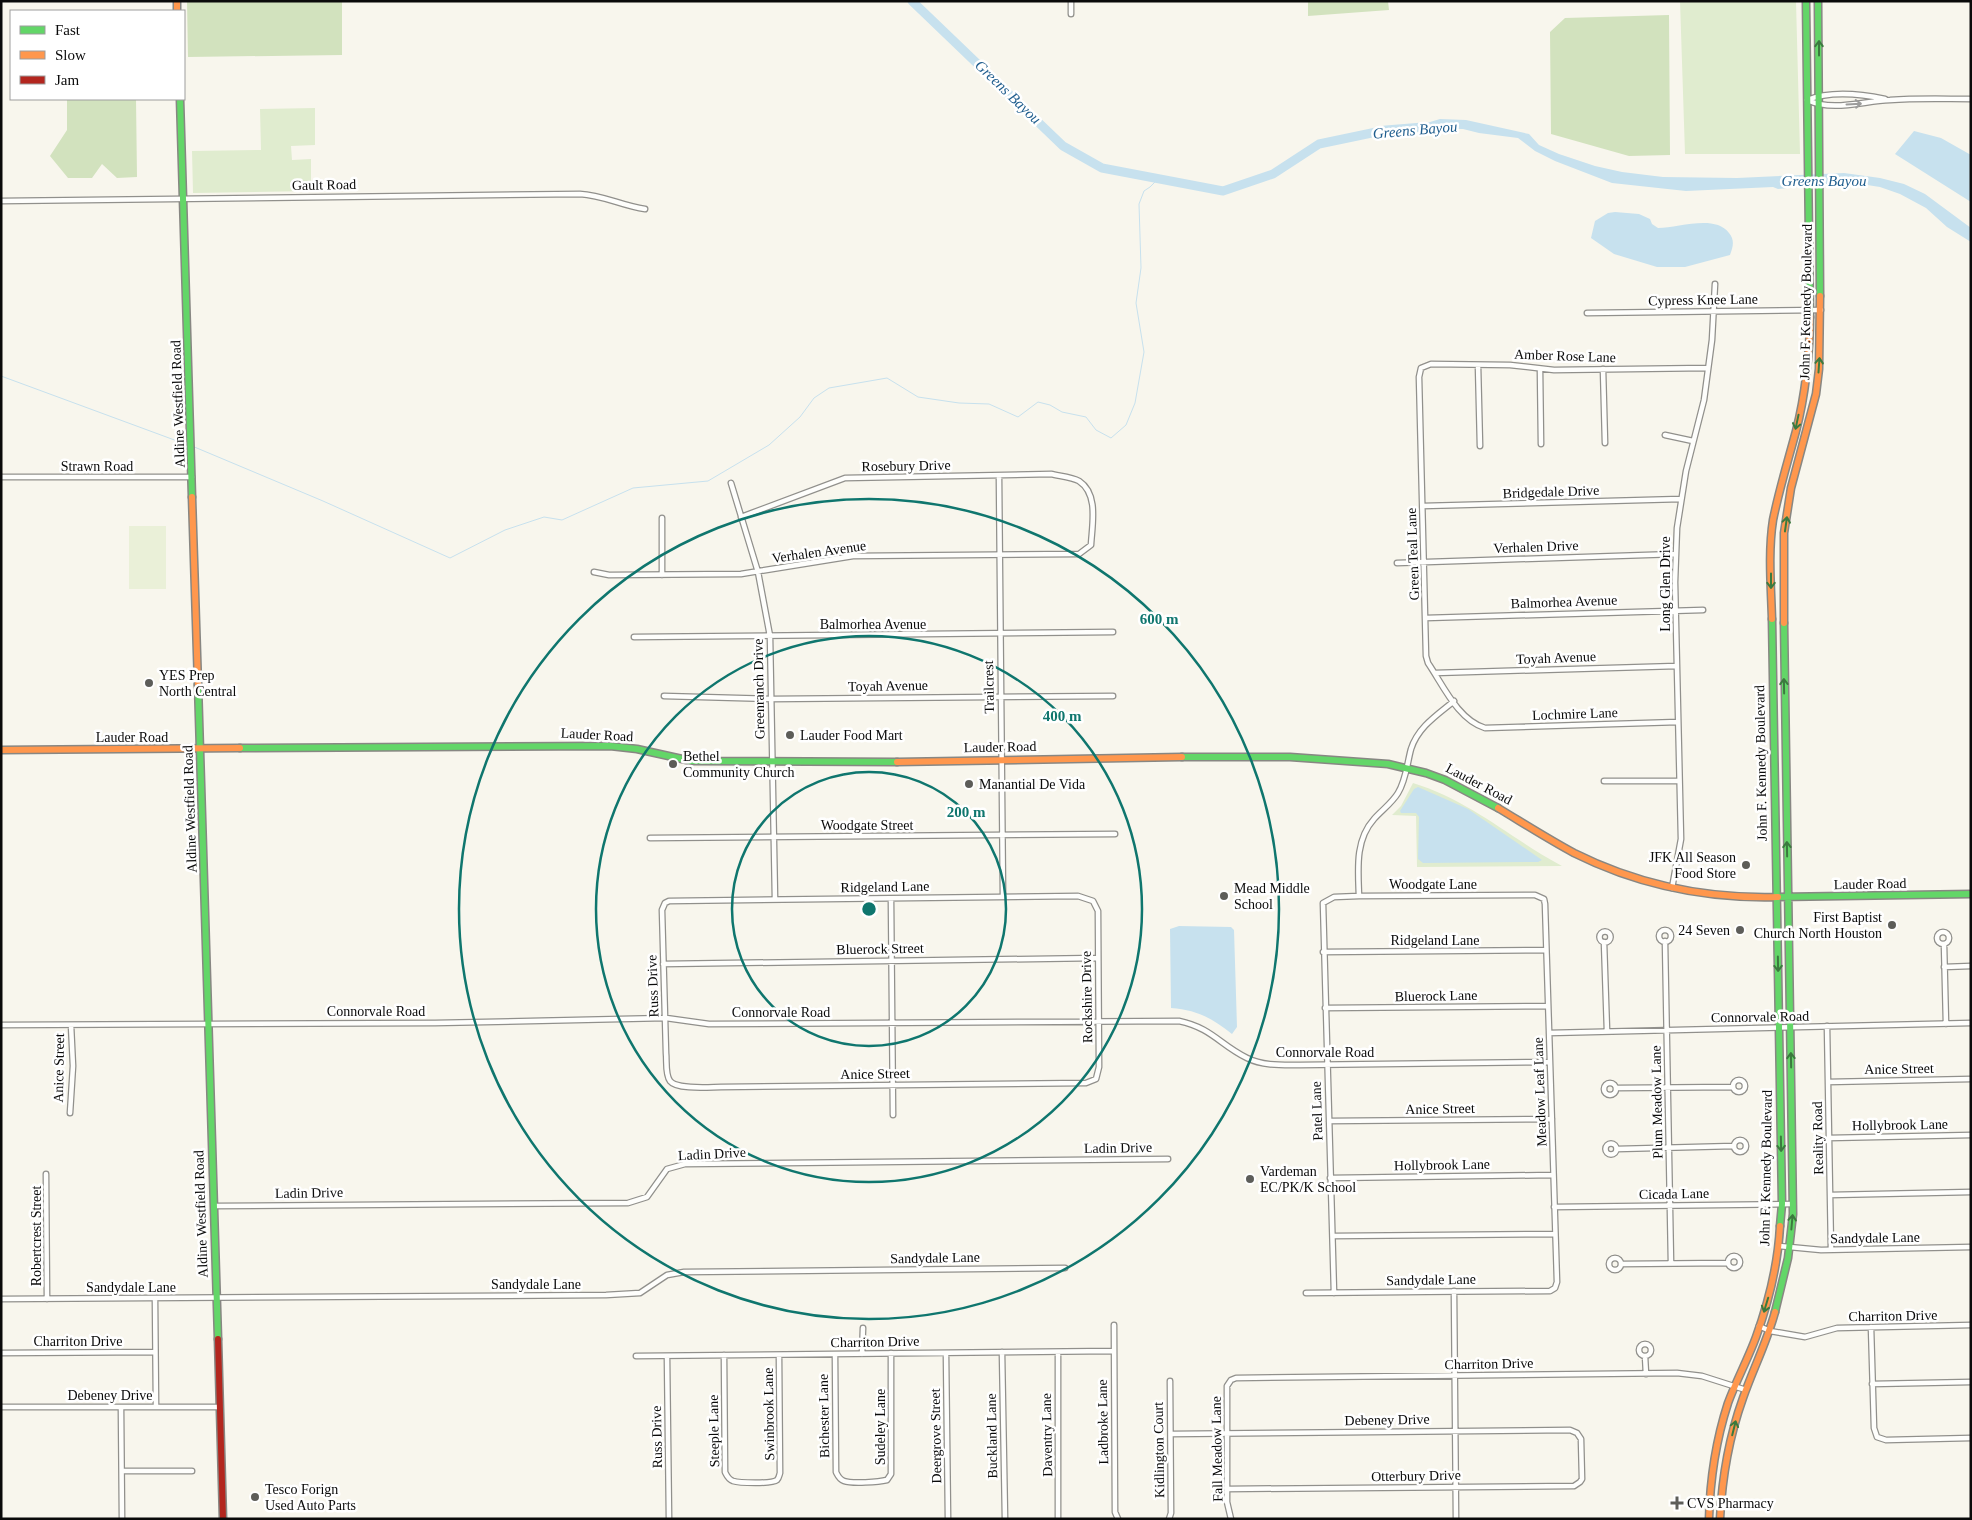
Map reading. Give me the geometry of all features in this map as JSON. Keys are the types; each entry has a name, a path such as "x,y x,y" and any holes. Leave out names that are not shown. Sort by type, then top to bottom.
{"main road":[{"name":"John F. Kennedy Boulevard","path":"1709,1519 1713,1473 1720,1435 1759,1326 1773,1280 1779,1246 1782,1204 1772,532 1779,491 1796,430 1810,347 1806,1"},
{"name":"John F. Kennedy Boulevard","path":"1720,1519 1723,1476 1738,1412 1770,1331 1777,1305 1789,1248 1793,1204 1783,609 1784,533 1791,488 1817,387 1821,244 1818,1"},
{"name":"Aldine Westfield Road","path":"180,100 223,1519"},
{"path":"1809,244 1821,244"},
{"path":"1804,386 1817,387"},
{"path":"1774,743 1785,743"},
{"name":"Lauder Road","path":"1,750 610,746 637,749 690,761 1001,760 1263,756 1365,761 1408,767 1446,779 1467,789 1544,837 1581,856 1632,877 1672,888 1725,898 1971,894"},
{"path":"1713,1473 1723,1476"}],"street":[{"path":"1071,1 1071,14"},
{"path":"1807,100 1819,96 1872,96 1889,100"},
{"path":"1807,100 1819,106 1861,104 1889,100 1971,99"},
{"name":"Gault Road","path":"1,201 580,194 599,196 624,205 645,209"},
{"name":"Long Glen Drive","path":"1672,888 1681,839 1675,610 1676,554 1681,499 1704,400 1714,311 1715,284"},
{"name":"Cypress Knee Lane","path":"1586,313 1820,310"},
{"name":"Amber Rose Lane","path":"1422,368 1431,364 1510,365 1540,369 1708,368"},
{"path":"1478,365 1480,446"},
{"name":"Green Teal Lane","path":"1422,368 1418,377 1426,656 1428,663 1454,701 1469,719 1475,723"},
{"path":"1540,369 1541,444"},
{"path":"1603,369 1605,443"},
{"path":"1665,435 1694,442"},
{"name":"Rosebury Drive","path":"741,518 845,478 1051,474 1079,481 1091,495 1093,511 1091,546 1079,554"},
{"name":"Trailcrest","path":"999,476 1003,897"},
{"name":"Strawn Road","path":"1,477 192,477"},
{"name":"Greenranch Drive","path":"731,483 758,572 770,636 774,899"},
{"name":"Bridgedale Drive","path":"1423,506 1681,499"},
{"path":"662,518 662,575"},
{"name":"Verhalen Avenue","path":"594,572 609,575 662,575 758,572 853,556 1079,554"},
{"name":"Verhalen Drive","path":"1397,563 1676,554"},
{"name":"Balmorhea Avenue","path":"1426,618 1703,610"},
{"name":"Balmorhea Avenue","path":"634,637 1113,632"},
{"name":"Toyah Avenue","path":"1435,673 1677,666"},
{"name":"Toyah Avenue","path":"664,696 771,699 1113,696"},
{"path":"1359,896 1359,855 1362,838 1374,818 1398,793 1419,732 1454,701"},
{"name":"Lochmire Lane","path":"1475,723 1485,728 1678,722"},
{"path":"1604,782 1679,781"},
{"name":"Woodgate Street","path":"650,838 1115,834"},
{"name":"Ridgeland Lane","path":"665,903 674,900 1078,896 1093,900 1098,911"},
{"name":"Woodgate Lane","path":"1326,900 1334,896 1540,896"},
{"name":"Meadow Leaf Lane","path":"1540,896 1544,899 1545,904 1557,1282 1555,1288"},
{"path":"891,898 893,1115"},
{"name":"Patel Lane","path":"1326,900 1322,906 1334,1292"},
{"name":"Russ Drive","path":"665,903 662,910 667,1069"},
{"name":"Rockshire Drive","path":"1094,1080 1099,1067 1098,911"},
{"name":"Plum Meadow Lane","path":"1665,941 1671,1263"},
{"path":"1604,942 1607,1031"},
{"path":"1944,944 1946,1024"},
{"name":"Ridgeland Lane","path":"1323,952 1546,950"},
{"name":"Bluerock Street","path":"663,964 1098,958"},
{"path":"1944,967 1971,966"},
{"name":"Bluerock Lane","path":"1325,1008 1548,1006"},
{"name":"Connorvale Road","path":"1,1025 436,1022 666,1018 709,1024 1179,1021 1193,1024 1208,1031 1234,1051 1263,1063 1550,1062"},
{"name":"Connorvale Road","path":"1549,1032 1971,1023"},
{"name":"Anice Street","path":"70,1113 73,1066 71,1024"},
{"name":"Reality Road","path":"1827,1026 1831,1250"},
{"name":"Anice Street","path":"667,1069 670,1081 678,1086 1086,1084 1094,1080"},
{"name":"Anice Street","path":"1828,1082 1971,1079"},
{"path":"1616,1088 1733,1087"},
{"name":"Anice Street","path":"1329,1121 1552,1118"},
{"name":"Hollybrook Lane","path":"1829,1138 1971,1135"},
{"path":"1617,1148 1734,1146"},
{"name":"Ladin Drive","path":"214,1206 628,1203 647,1197 667,1169 685,1164 1168,1159"},
{"name":"Robertcrest Street","path":"46,1174 47,1299"},
{"name":"Hollybrook Lane","path":"1330,1178 1554,1175"},
{"path":"1830,1194 1971,1192"},
{"name":"Cicada Lane","path":"1554,1207 1793,1204"},
{"path":"1333,1236 1555,1234"},
{"name":"Sandydale Lane","path":"1779,1246 1831,1250 1971,1247"},
{"path":"1621,1264 1728,1262"},
{"name":"Sandydale Lane","path":"1,1299 606,1295 640,1293 667,1275 684,1272 1066,1268"},
{"name":"Sandydale Lane","path":"1306,1293 1550,1291 1555,1288"},
{"path":"1454,1291 1456,1519"},
{"path":"154,1298 156,1406"},
{"name":"Ladbroke Lane","path":"1114,1325 1115,1512 1118,1519"},
{"name":"Charriton Drive","path":"1759,1326 1770,1331 1804,1337 1837,1328 1971,1325"},
{"path":"1871,1327 1872,1384 1876,1437 1886,1440 1971,1438"},
{"path":"862,1354 863,1328"},
{"name":"Charriton Drive","path":"636,1356 1114,1351"},
{"name":"Charriton Drive","path":"1,1353 155,1352"},
{"name":"Buckland Lane","path":"1002,1352 1006,1519"},
{"name":"Daventry Lane","path":"1058,1352 1058,1519"},
{"name":"Sudeley Lane","path":"867,1481 887,1480 891,1474 891,1353"},
{"name":"Deergrove Street","path":"946,1353 948,1519"},
{"name":"Bichester Lane","path":"835,1354 836,1472 844,1481 867,1481"},
{"name":"Steeple Lane","path":"724,1355 725,1472 732,1480 754,1482"},
{"name":"Swinbrook Lane","path":"754,1482 774,1482 780,1473 779,1355"},
{"name":"Russ Drive","path":"667,1356 670,1519"},
{"path":"1645,1356 1646,1374"},
{"name":"Charriton Drive","path":"1231,1380 1241,1378 1690,1374 1746,1390"},
{"name":"Fall Meadow Lane","path":"1231,1380 1227,1386 1227,1489 1231,1519"},
{"name":"Kidlington Court","path":"1169,1519 1171,1513 1170,1381"},
{"path":"1872,1384 1971,1382"},
{"name":"Debeney Drive","path":"1,1407 220,1407"},
{"path":"121,1407 122,1519"},
{"name":"Debeney Drive","path":"1171,1434 1454,1430 1574,1431 1580,1435 1582,1458"},
{"name":"Otterbury Drive","path":"1227,1489 1574,1486 1582,1479 1582,1458"},
{"path":"122,1472 192,1471"}],"green space":[{"path":"187,1 342,1 342,55 188,57"},
{"path":"1308,1 1388,1 1389,10 1308,16"},
{"path":"1680,1 1796,1 1800,154 1685,154"},
{"path":"1669,15 1670,155 1629,156 1551,134 1550,32 1565,18"},
{"path":"67,100 136,100 137,177 117,178 102,164 92,178 68,178 50,156 67,130"},
{"path":"315,108 315,145 291,146 292,160 311,159 311,191 193,193 192,151 261,150 260,109"},
{"path":"129,526 166,526 166,589 129,589"},
{"path":"1413,783 1472,810 1562,866 1417,867 1416,816 1392,815 1401,806"}],"water":[{"path":"1440,119 1466,120 1529,134 1539,145 1559,154 1595,166 1622,172 1663,177 1737,178 1844,173 1880,178 1904,184 1925,194 1971,228 1971,242 1947,227 1926,208 1900,194 1880,187 1848,182 1778,189 1773,187 1686,191 1612,183 1555,161 1535,151 1518,138 1463,129 1410,128"},
{"path":"1914,131 1941,138 1971,155 1971,202 1895,154"},
{"path":"1608,213 1639,214 1650,219 1652,224 1658,228 1696,223 1715,224 1723,227 1732,238 1733,244 1730,255 1685,267 1657,267 1614,254 1591,238 1595,221"},
{"path":"1418,787 1468,809 1542,860 1538,862 1423,863 1418,859 1419,817 1416,813 1401,813 1400,811 1414,789"},
{"path":"1179,926 1231,927 1234,930 1237,1027 1232,1034 1218,1023 1204,1016 1171,1008 1170,929"}],"waterway":[{"name":"Greens Bayou","path":"912,1 1063,146 1102,168 1223,191 1273,174 1319,144 1386,130 1423,127"},
{"path":"192,446 323,501 450,558 505,530 544,517 562,520 633,488 708,481 769,445 800,417 814,398 829,388 887,378 918,397 959,403 989,404 1018,417 1038,402 1050,405 1062,412 1086,417 1096,430 1111,438 1126,425 1135,403 1144,352 1136,303 1141,268 1139,204 1144,191 1158,179"},
{"path":"1,376 188,445"}],"traffic: fast":[{"path":"1806,1 1810,317"},
{"path":"1818,1 1820,296"},
{"path":"180,100 192,497"},
{"path":"1772,619 1782,1204 1780,1226"},
{"path":"1775,1312 1788,1258 1793,1214 1784,623"},
{"path":"198,685 218,1339"},
{"path":"240,748 610,746 637,749 691,761 897,762"},
{"path":"1182,757 1290,757 1388,764 1426,773 1445,780 1498,808"},
{"path":"1778,897 1971,894"}],"traffic: slow":[{"path":"177,1 177,10"},
{"path":"1784,623 1784,533 1791,488 1816,394 1819,369 1820,296"},
{"path":"1772,619 1771,532 1802,404 1808,359 1810,317"},
{"path":"192,497 198,685"},
{"path":"1,750 240,748"},
{"path":"897,762 1182,757"},
{"path":"1498,808 1574,853 1623,874 1648,882 1699,892 1751,897 1778,897"},
{"path":"1709,1519 1712,1475 1720,1431 1728,1403 1753,1345 1765,1310 1775,1268 1780,1226"},
{"path":"1720,1519 1722,1488 1730,1443 1743,1398 1775,1312"}],"traffic: jam":[{"path":"218,1339 223,1519"}],"place":[{"name":"YES Prep North Central","path":"149,683"},
{"name":"Lauder Food Mart","path":"790,735"},
{"name":"Bethel Community Church","path":"673,764"},
{"name":"Manantial De Vida","path":"969,784"},
{"name":"JFK All Season Food Store","path":"1746,865"},
{"name":"Mead Middle School","path":"1224,896"},
{"name":"First Baptist Church North Houston","path":"1892,925"},
{"name":"24 Seven","path":"1740,930"},
{"name":"Vardeman EC/PK/K School","path":"1250,1179"},
{"name":"Tesco Forign Used Auto Parts","path":"255,1497"},
{"name":"CVS Pharmacy","path":"1677,1503"}]}
